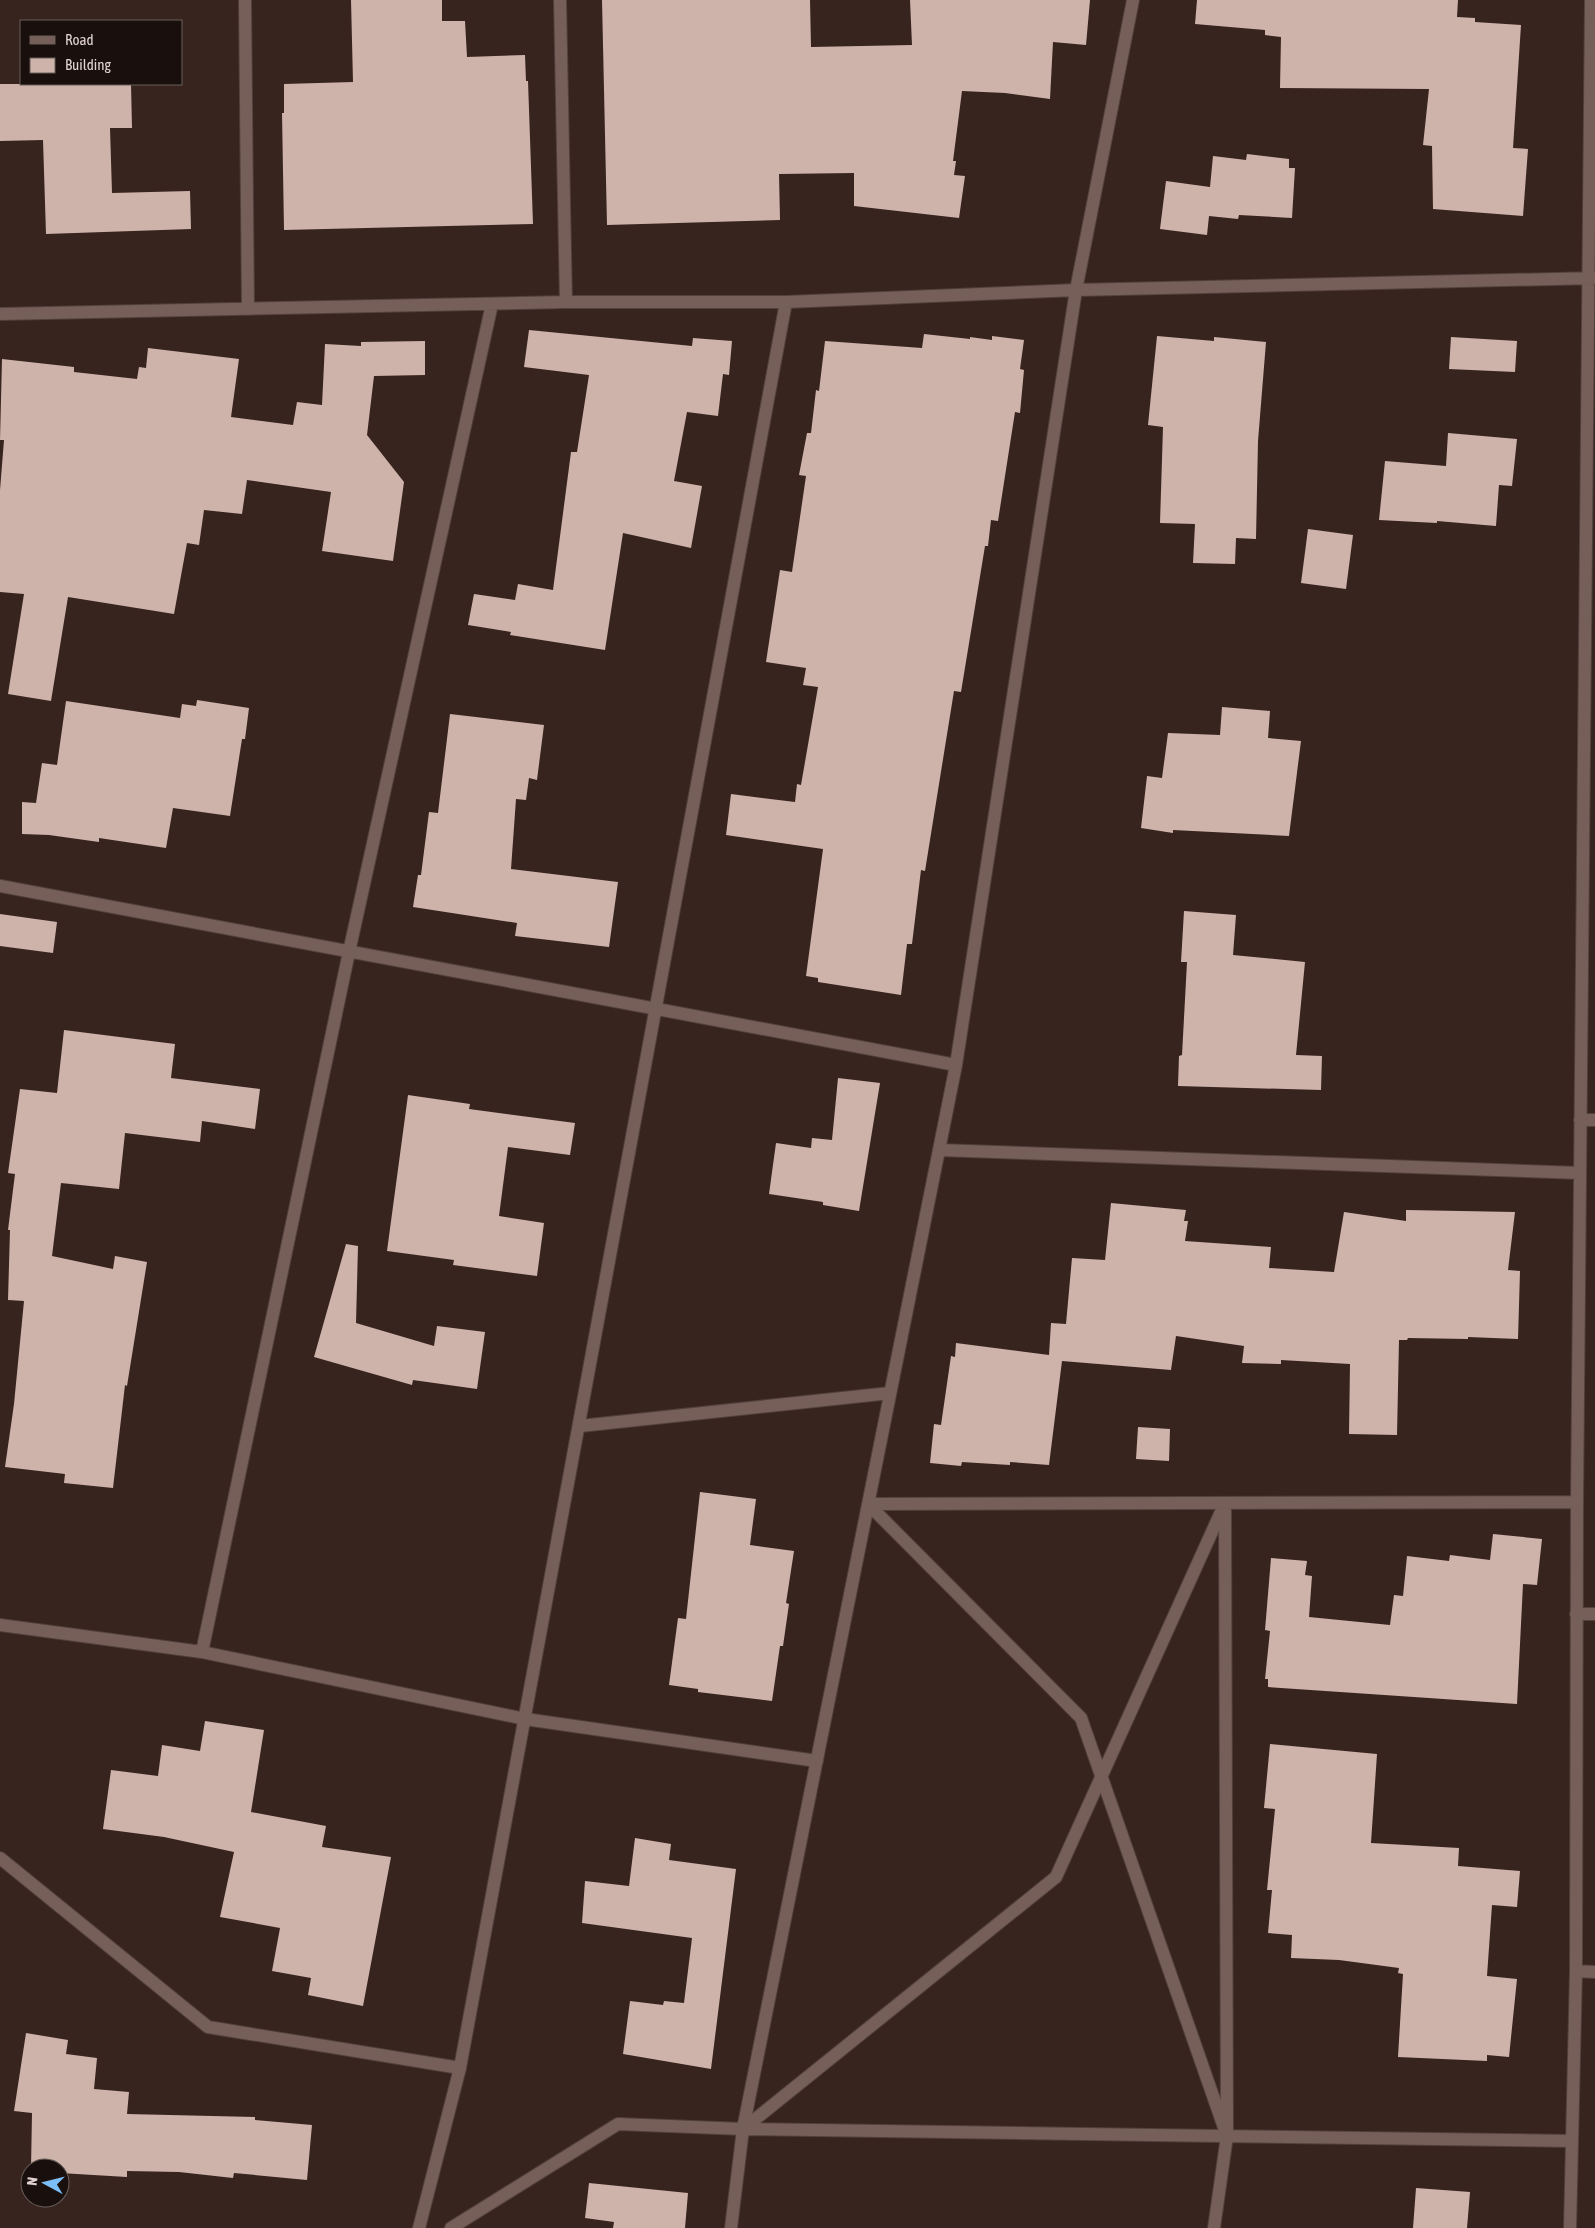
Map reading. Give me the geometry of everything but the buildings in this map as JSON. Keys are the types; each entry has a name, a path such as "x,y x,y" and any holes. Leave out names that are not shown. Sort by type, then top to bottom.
{"street":[{"path":"245,0 248,309"},
{"path":"560,0 566,302"},
{"path":"730,2228 743,2130 956,1065 1076,290 1133,0"},
{"path":"1570,2228 1576,1971 1576,1614 1580,1120 1589,796 1592,279 1591,0"},
{"path":"0,314 566,302 786,302 1076,290 1592,279"},
{"path":"419,2228 460,2068 786,302"},
{"path":"202,1652 349,952 492,304"},
{"path":"0,886 956,1065"},
{"path":"1580,1120 1595,1120"},
{"path":"939,1150 1580,1173"},
{"path":"580,1426 890,1393"},
{"path":"743,2130 1056,1877 1225,1502"},
{"path":"1214,2228 1227,2136 1225,1502"},
{"path":"868,1504 1577,1502"},
{"path":"868,1504 1081,1718 1227,2136"},
{"path":"1576,1614 1595,1614"},
{"path":"0,1625 202,1652 525,1719 816,1761"},
{"path":"0,1858 208,2027 460,2068"},
{"path":"1576,1971 1595,1972"},
{"path":"450,2228 618,2124 743,2130 1571,2141"}]}
